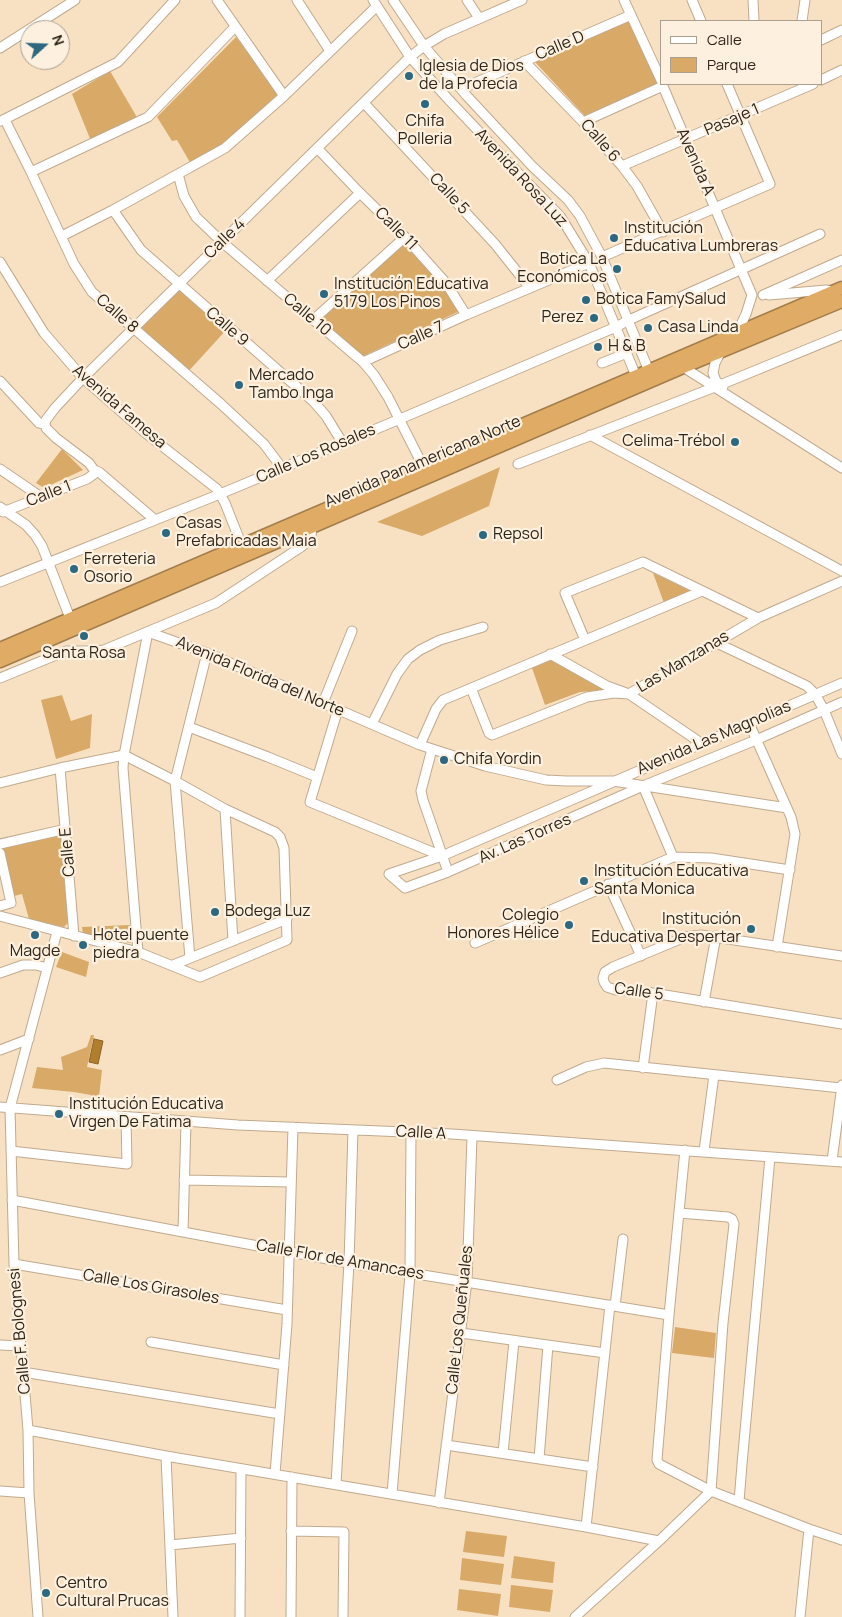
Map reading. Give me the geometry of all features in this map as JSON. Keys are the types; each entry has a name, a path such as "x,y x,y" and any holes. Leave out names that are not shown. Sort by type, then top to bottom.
{"highway":[{"name":"Avenida Panamericana Norte","path":"0,649 737,333 840,294"},
{"name":"Avenida Panamericana Norte","path":"0,661 721,351 840,294"}],"street":[{"path":"0,48 75,0"},
{"path":"3,121 118,62 175,0"},
{"path":"217,0 284,96"},
{"path":"298,0 330,51"},
{"name":"Avenida Rosa Luz","path":"393,0 424,46 461,90 532,166 568,200 580,216 602,257 649,371"},
{"path":"467,0 479,18"},
{"name":"Calle 4","path":"45,424 55,408 83,378 410,57 424,46 479,18 522,0"},
{"name":"Avenida A","path":"624,0 660,79"},
{"path":"692,0 701,20"},
{"path":"753,0 754,20"},
{"path":"802,20 805,0"},
{"path":"62,236 224,148 284,96 375,3"},
{"name":"Avenida Rosa Luz","path":"375,3 410,57 560,216 589,263 636,376"},
{"name":"Calle D","path":"461,90 631,15"},
{"path":"31,172 148,117 235,27"},
{"path":"822,40 842,30"},
{"name":"Calle 6","path":"524,61 583,122 622,166 637,186 663,232"},
{"path":"822,80 842,70"},
{"path":"583,122 660,84"},
{"name":"Avenida A","path":"663,85 752,295"},
{"path":"602,257 770,184 727,85"},
{"name":"Pasaje 1","path":"622,166 811,85"},
{"name":"Calle 5","path":"364,103 495,244 530,288"},
{"name":"Calle 8","path":"3,121 31,172 74,264 92,292 264,444 282,468"},
{"name":"Calle 11","path":"317,148 405,237 446,283 466,315"},
{"name":"Calle 10","path":"178,174 184,196 196,217 267,282 363,362 374,375 400,419 424,468"},
{"path":"267,282 360,193"},
{"name":"Calle 9","path":"113,210 141,250 313,401 326,416 342,442"},
{"name":"Calle Los Rosales","path":"0,582 220,494 400,419 616,327 820,234"},
{"path":"313,320 405,237"},
{"path":"762,295 842,260"},
{"name":"Avenida Famesa","path":"0,262 4,277 44,333 83,378 148,435 217,489 242,546"},
{"name":"Calle 7","path":"363,362 466,315 589,263"},
{"path":"737,333 752,295 826,290 840,294"},
{"path":"518,464 842,335"},
{"path":"721,351 714,363 713,374 717,386 842,468"},
{"path":"602,363 627,353"},
{"path":"683,367 842,462"},
{"path":"0,382 40,423 45,424 46,428 56,438 89,463 94,470 99,472 155,520"},
{"path":"590,435 842,571"},
{"path":"0,469 41,497"},
{"name":"Calle 1","path":"2,510 86,479 94,474 94,470"},
{"path":"2,510 26,525 35,534 49,562 70,618"},
{"path":"0,678 66,651 98,651 216,603 301,548 311,536 312,527"},
{"path":"585,640 565,593 643,562 758,618"},
{"name":"Las Manzanas","path":"470,688 492,735 587,697 614,693 629,694 758,618 842,581"},
{"path":"420,745 439,704 443,700 702,592"},
{"path":"372,724 397,674 408,659 420,650 440,640 483,627"},
{"path":"323,703 352,631"},
{"path":"138,952 123,768 148,632"},
{"name":"Avenida Florida del Norte","path":"148,632 207,653 372,724"},
{"path":"717,643 807,686 815,694 824,710 842,754"},
{"path":"190,958 175,781 207,653"},
{"path":"550,654 607,686 629,694 702,743"},
{"name":"Avenida Las Magnolias","path":"613,781 842,683"},
{"name":"Av. Las Torres","path":"613,781 442,856 389,874 406,888 448,872 643,786 756,740 842,702"},
{"path":"338,709 310,802 442,856"},
{"path":"749,723 793,822 795,834 778,947"},
{"name":"Avenida Las Magnolias","path":"372,724 432,749 485,766 541,779 613,781 787,808"},
{"path":"189,727 317,777"},
{"path":"432,749 422,791 423,800 448,872"},
{"path":"0,783 124,755 225,809 275,832 280,837 284,848 287,940 200,977 138,952 0,916"},
{"name":"Calle E","path":"60,768 74,936"},
{"path":"643,786 673,857"},
{"path":"225,809 233,941"},
{"path":"0,844 66,829"},
{"path":"0,853 11,903 0,906"},
{"path":"475,943 673,857 711,858 790,870"},
{"path":"608,884 641,956"},
{"path":"173,965 287,919"},
{"name":"Calle F. Bolognesi","path":"38,1617 29,1493 28,1430 14,1264 10,1108 57,932"},
{"name":"Calle 5","path":"842,956 701,935 686,937 608,970 604,975 604,982 610,989 842,1024"},
{"path":"704,1002 716,936"},
{"path":"0,973 23,965 36,965 47,968"},
{"path":"643,1068 653,994"},
{"path":"0,1050 29,1039"},
{"path":"557,1080 586,1066 610,1063 643,1068 842,1085 832,1161"},
{"path":"704,1151 714,1074"},
{"name":"Calle A","path":"0,1107 186,1122 410,1132 842,1162"},
{"path":"10,1151 127,1164 126,1118"},
{"path":"182,1232 186,1122"},
{"path":"275,1474 284,1365 294,1127"},
{"path":"336,1484 349,1263 353,1130"},
{"path":"392,1494 410,1274 410,1132"},
{"name":"Calle Los Queñuales","path":"439,1503 467,1282 472,1137"},
{"path":"685,1150 657,1460 659,1464 712,1491 842,1540"},
{"path":"739,1502 770,1157"},
{"path":"184,1180 291,1182"},
{"name":"Calle Flor de Amancaes","path":"12,1200 410,1274 669,1315"},
{"path":"575,1617 712,1491 723,1323 734,1224 732,1219 728,1217 679,1212"},
{"path":"586,1526 605,1353 622,1239"},
{"name":"Calle Los Girasoles","path":"14,1264 287,1310"},
{"path":"461,1333 605,1353"},
{"path":"503,1453 514,1341"},
{"path":"151,1342 284,1365"},
{"path":"0,1345 21,1346"},
{"path":"539,1459 548,1345"},
{"path":"23,1372 280,1414"},
{"path":"28,1430 439,1503 586,1526 659,1541"},
{"path":"446,1445 593,1467"},
{"path":"166,1456 173,1617"},
{"path":"240,1617 241,1468"},
{"path":"291,1617 292,1477"},
{"path":"0,1491 29,1493"},
{"path":"800,1617 809,1529"},
{"path":"291,1531 344,1532 343,1617"},
{"path":"170,1545 241,1538"}],"green space":[{"path":"629,21 658,83 585,116 535,62"},
{"path":"236,37 278,94 220,148 191,164 177,140 172,141 157,117"},
{"path":"110,71 138,119 91,141 72,94"},
{"path":"404,241 443,285 460,311 361,357 319,318"},
{"path":"178,284 228,328 186,374 133,329"},
{"path":"62,449 83,470 44,488 36,483"},
{"path":"500,467 489,506 422,536 377,522"},
{"path":"653,573 693,592 664,603"},
{"path":"554,659 605,690 580,692 545,705 532,668"},
{"path":"62,695 71,721 92,714 90,748 56,759 41,700"},
{"path":"61,831 68,923 64,927 29,919 22,894 14,896 3,846"},
{"path":"130,925 131,943 83,934 82,927"},
{"path":"62,952 89,962 86,977 56,967"},
{"path":"91,1035 94,1035 87,1067 102,1070 98,1106 91,1103 91,1095 32,1088 37,1067 63,1070 61,1057 87,1047"},
{"path":"675,1327 716,1333 714,1358 672,1353"},
{"path":"466,1531 507,1536 504,1557 463,1552"},
{"path":"514,1556 555,1562 553,1583 511,1578"},
{"path":"462,1558 504,1564 501,1585 460,1580"},
{"path":"511,1585 553,1590 550,1612 509,1607"},
{"path":"459,1589 501,1594 498,1616 457,1610"}],"shaded area":[{"path":"94,1039 103,1041 98,1064 89,1062"}],"place":[{"name":"Iglesia de Dios de la Profecia","path":"409,76"},
{"name":"Chifa Polleria","path":"425,104"},
{"name":"Institución Educativa Lumbreras","path":"614,238"},
{"name":"Botica La Económicos","path":"617,269"},
{"name":"Institución Educativa 5179 Los Pinos","path":"324,294"},
{"name":"Botica FamySalud","path":"586,300"},
{"name":"Perez","path":"594,318"},
{"name":"Casa Linda","path":"648,328"},
{"name":"H & B","path":"598,347"},
{"name":"Mercado Tambo Inga","path":"239,385"},
{"name":"Celima-Trébol","path":"735,442"},
{"name":"Casas Prefabricadas Maia","path":"166,533"},
{"name":"Repsol","path":"483,535"},
{"name":"Ferreteria Osorio","path":"74,569"},
{"name":"Santa Rosa","path":"84,636"},
{"name":"Chifa Yordin","path":"444,760"},
{"name":"Institución Educativa Santa Monica","path":"584,881"},
{"name":"Bodega Luz","path":"215,912"},
{"name":"Colegio Honores Hélice","path":"569,925"},
{"name":"Institución Educativa Despertar","path":"751,929"},
{"name":"Magde","path":"35,935"},
{"name":"Hotel puente piedra","path":"83,945"},
{"name":"Institución Educativa Virgen De Fatima","path":"59,1114"},
{"name":"Centro Cultural Prucas","path":"46,1593"}]}
